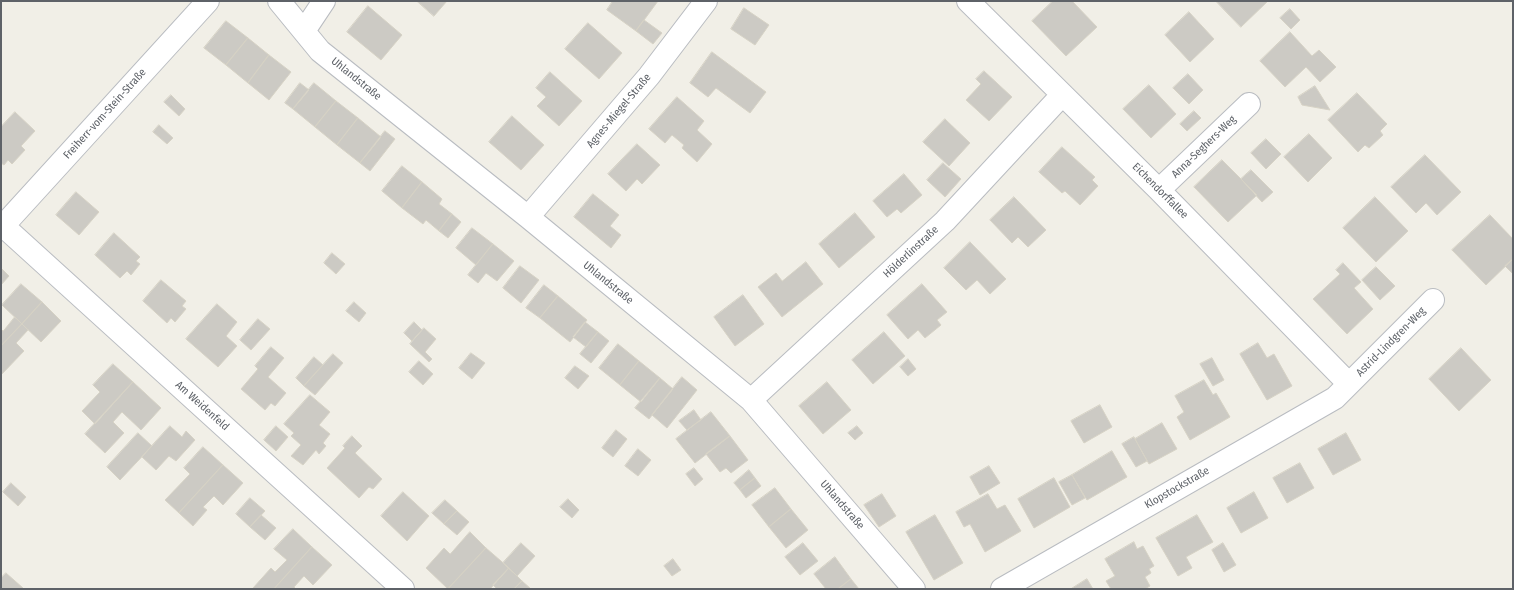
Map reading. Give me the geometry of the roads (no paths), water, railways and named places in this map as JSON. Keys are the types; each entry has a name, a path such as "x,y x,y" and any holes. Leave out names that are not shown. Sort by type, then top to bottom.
{"street":[{"name":"Freiherr-vom-Stein-Straße","path":"2,225 208,1"},
{"name":"Uhlandstraße","path":"279,1 320,51 528,217 751,400 914,589"},
{"path":"304,31 324,1"},
{"name":"Agnes-Miegel-Straße","path":"528,217 649,76 706,1"},
{"name":"Eichendorffallee","path":"968,1 1159,190 1349,384"},
{"name":"Hölderlinstraße","path":"751,400 945,221 1062,94"},
{"name":"Anna-Seghers-Weg","path":"1159,190 1249,104"},
{"name":"Am Weidenfeld","path":"2,225 403,589"},
{"name":"Astrid-Lindgren-Weg","path":"1349,384 1433,300"},
{"name":"Klopstockstraße","path":"1002,589 1335,398 1349,384"}]}
